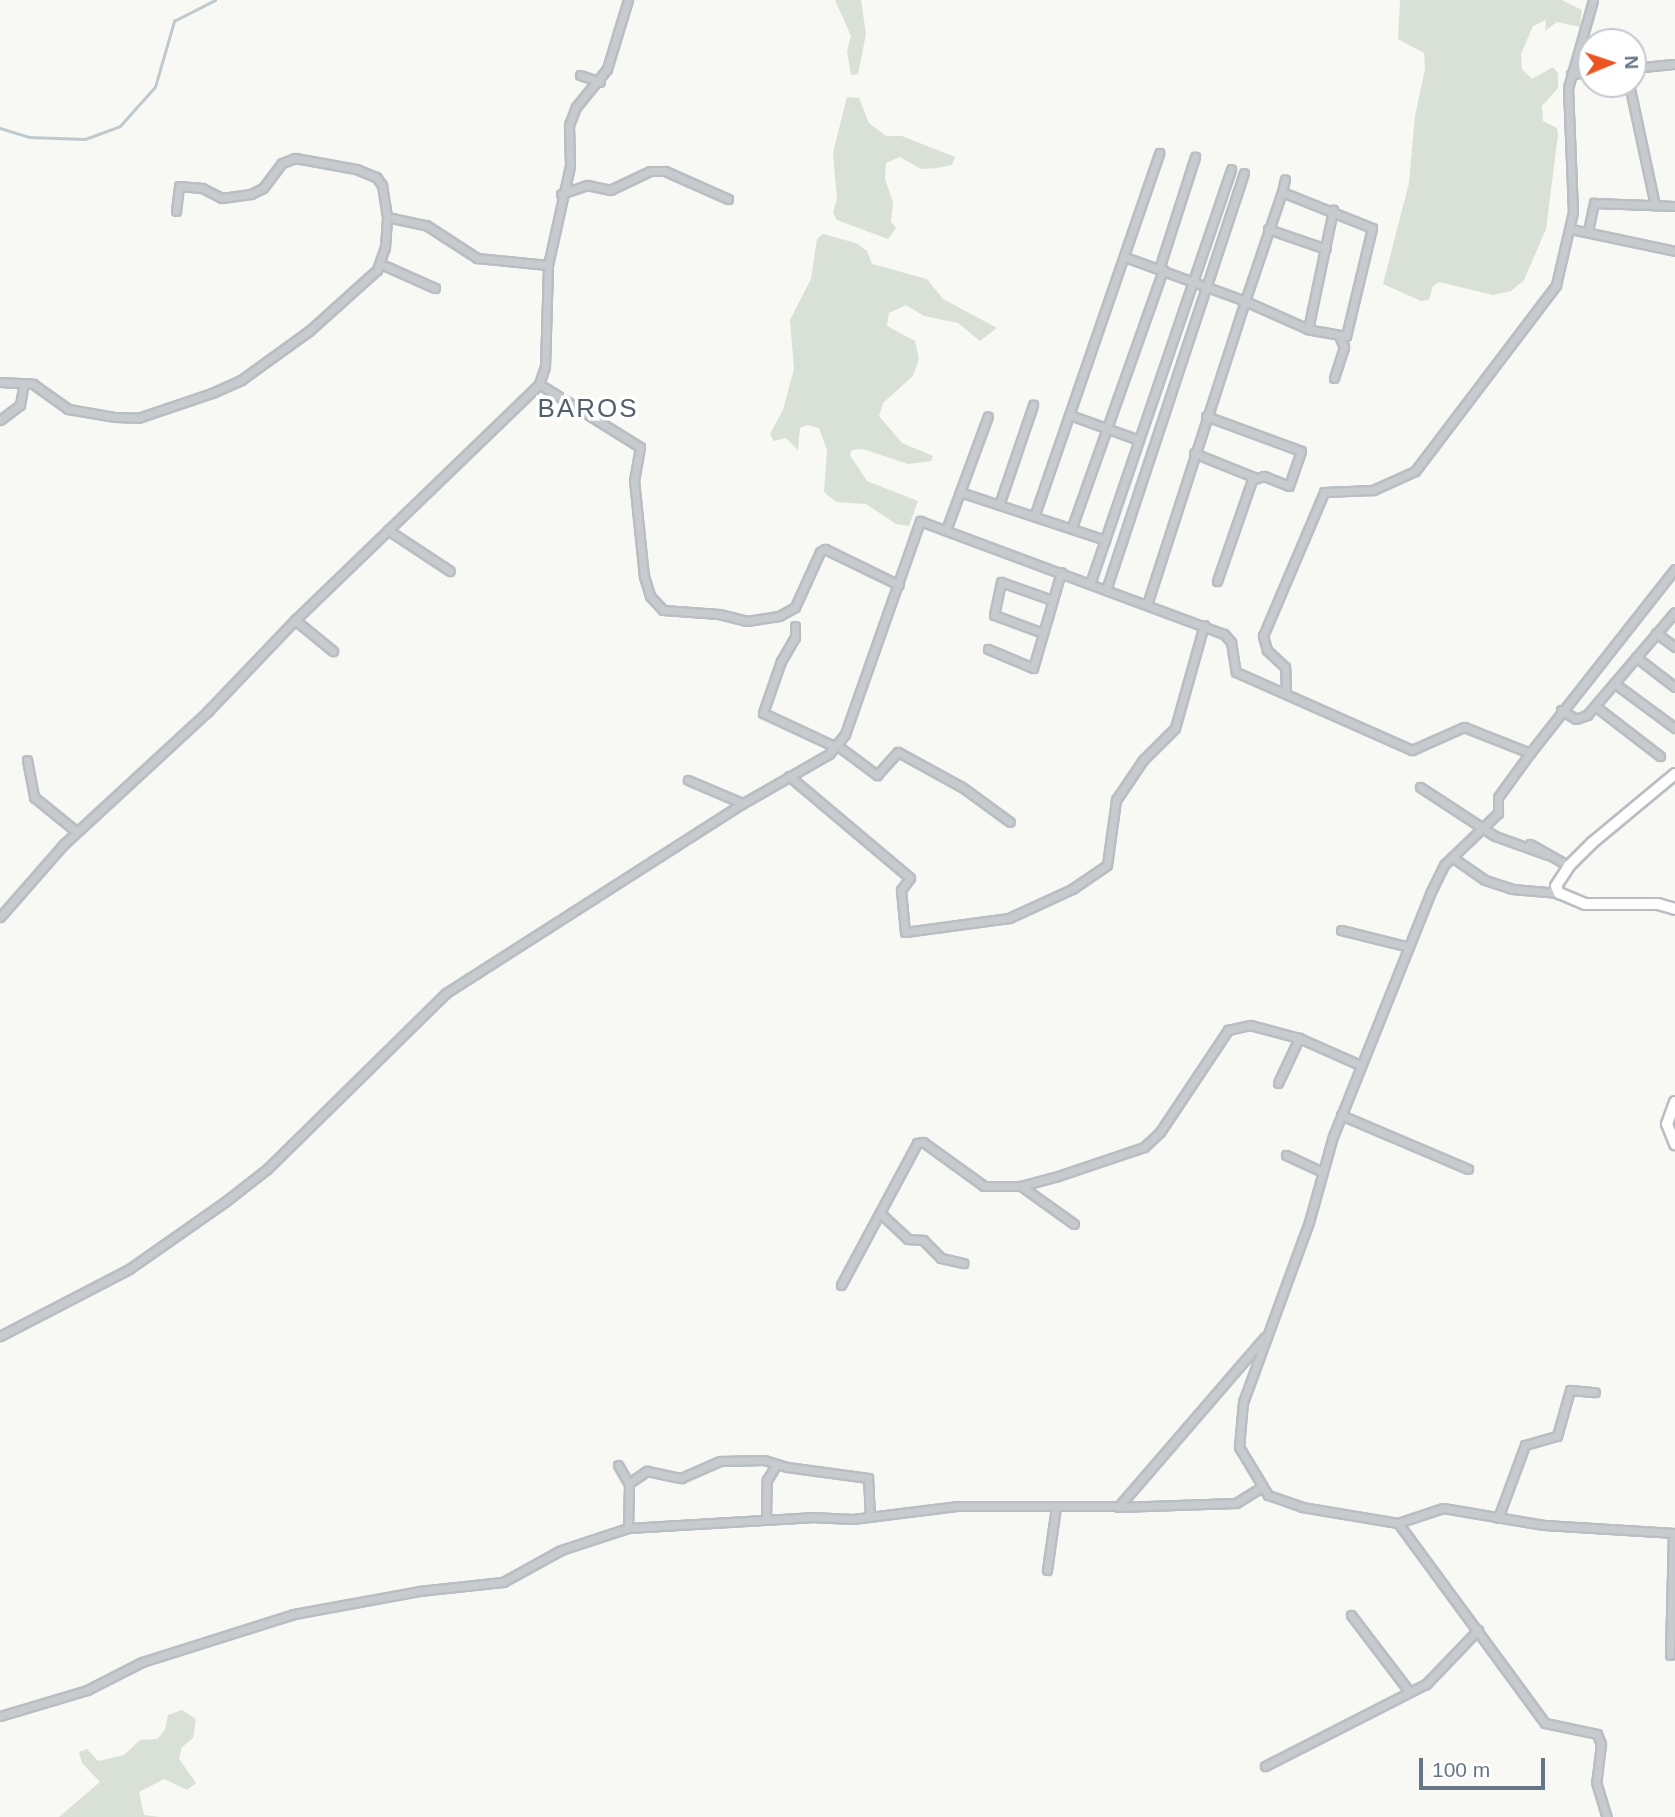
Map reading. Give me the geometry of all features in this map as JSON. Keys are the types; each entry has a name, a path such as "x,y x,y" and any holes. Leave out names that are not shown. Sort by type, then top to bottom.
{"street":[{"path":"0,917 77,832 208,711 295,620 540,384 545,367 548,265 561,194 570,166 572,115 600,82 628,0"},
{"path":"1286,692 1285,667 1267,650 1263,636 1324,492 1373,490 1415,471 1556,285 1571,229 1573,156 1566,106 1571,74 1593,0"},
{"path":"1647,67 1673,64"},
{"path":"1571,74 1577,73"},
{"path":"580,75 600,82"},
{"path":"1632,98 1655,205"},
{"path":"1035,514 1159,153"},
{"path":"1072,527 1161,270 1195,157"},
{"path":"0,382 39,386 79,413 138,418 253,373 309,331 381,264 387,217 382,185 376,177 356,169 295,158 282,163 263,188 251,194 222,198 202,188 179,186 176,211"},
{"path":"1091,581 1231,169"},
{"path":"561,194 587,185 610,190 650,171 665,171 728,199"},
{"path":"1107,587 1209,286 1244,173"},
{"path":"1147,604 1285,179"},
{"path":"1125,257 1245,300 1308,329 1340,338 1348,334 1372,228 1333,210 1282,192"},
{"path":"1588,231 1594,203 1675,206"},
{"path":"1308,329 1333,210"},
{"path":"387,217 426,225 483,260 548,265"},
{"path":"1268,229 1326,249"},
{"path":"1571,229 1675,251"},
{"path":"381,264 435,288"},
{"path":"1334,378 1344,347 1340,338"},
{"path":"0,420 20,405 24,383"},
{"path":"540,384 640,447 634,481 644,576 650,596 663,610 755,621 779,616 794,607 820,552 825,549 899,584"},
{"path":"999,505 1033,405"},
{"path":"1070,415 1139,440"},
{"path":"946,530 988,416"},
{"path":"1194,453 1256,478 1264,476 1289,486 1301,451 1206,416"},
{"path":"1217,581 1256,478"},
{"path":"960,492 1035,514 1105,540"},
{"path":"0,1336 128,1269 267,1169 446,993 837,746 899,584 920,521 1091,581 1224,634 1231,642 1236,673 1286,692 1399,748 1412,750 1464,727 1530,753"},
{"path":"388,530 450,570"},
{"path":"1670,1655 1674,1533 1498,1518 1443,1508 1398,1523 1302,1507 1260,1488 1239,1447 1239,1424 1265,1337 1309,1222 1341,1115 1430,894 1452,857 1498,813 1499,797 1561,710 1675,569"},
{"path":"988,649 1033,668 1061,572"},
{"path":"1043,633 994,615 1001,582 1052,600"},
{"path":"1561,710 1581,719 1675,612"},
{"path":"295,620 332,651"},
{"path":"789,776 910,878 901,890 905,932 1009,918 1072,889 1107,865 1116,800 1143,760 1175,728 1204,625"},
{"path":"795,626 795,637 781,661 763,713 837,746 877,775 898,752 962,787 1010,822"},
{"path":"1656,633 1675,647"},
{"path":"1636,657 1675,687"},
{"path":"1614,683 1675,728"},
{"path":"1594,706 1660,756"},
{"path":"27,760 34,797 77,832"},
{"path":"1559,893 1558,878 1569,866 1675,774"},
{"path":"688,780 743,803"},
{"path":"1420,787 1483,828 1528,851 1548,855"},
{"path":"1530,844 1569,866"},
{"path":"1452,857 1485,880 1512,889 1559,893 1585,904 1658,904 1675,909"},
{"path":"1340,930 1409,947"},
{"path":"841,1285 913,1146 919,1142 984,1186 1021,1186 1144,1147 1160,1132 1228,1030 1250,1025 1299,1038 1360,1065"},
{"path":"1278,1083 1299,1038"},
{"path":"1675,1102 1667,1124 1675,1144"},
{"path":"1341,1115 1468,1169"},
{"path":"1286,1155 1322,1172"},
{"path":"1021,1186 1074,1224"},
{"path":"880,1213 908,1238 920,1239 943,1260 953,1258 963,1263"},
{"path":"1117,1507 1190,1429 1265,1337"},
{"path":"1498,1518 1525,1445 1557,1436 1570,1390 1595,1392"},
{"path":"629,1483 647,1471 681,1478 705,1465 745,1458 868,1478 870,1517"},
{"path":"618,1465 629,1483 628,1528"},
{"path":"766,1519 767,1480 776,1465"},
{"path":"0,1716 87,1690 142,1662 294,1614 392,1595 503,1582 561,1550 628,1528 766,1519 870,1517 958,1506 1117,1507 1236,1503 1260,1488"},
{"path":"1046,1570 1056,1507"},
{"path":"1398,1523 1545,1723 1597,1734 1601,1744 1596,1782 1607,1817"},
{"path":"1351,1615 1409,1691"},
{"path":"1265,1766 1426,1684 1478,1630"}],"shaded area":[{"path":"835,0 861,0 866,34 858,74 851,75 847,51 851,36"},
{"path":"1400,0 1562,0 1582,10 1580,27 1557,22 1545,31 1546,20 1533,26 1521,54 1522,69 1532,79 1553,67 1558,73 1558,88 1542,106 1543,121 1557,128 1558,135 1546,229 1524,280 1511,291 1493,295 1439,282 1433,286 1429,300 1421,301 1383,284 1409,183 1415,116 1425,69 1424,53 1398,39"},
{"path":"847,97 859,98 869,123 886,136 902,136 955,157 952,165 937,168 921,169 900,157 886,163 885,179 893,202 891,222 896,228 888,239 837,220 833,213 837,199 833,153"},
{"path":"823,234 856,243 867,251 872,264 927,279 943,299 997,328 980,341 958,323 924,316 906,305 889,313 887,326 915,341 919,359 913,376 883,403 879,416 902,443 933,456 931,461 908,464 863,449 852,450 850,455 867,481 918,501 909,526 896,524 866,504 836,502 824,492 827,450 819,428 807,425 800,428 798,450 786,438 774,441 770,434 783,410 794,369 790,320 811,279 817,239"},
{"path":"182,1710 196,1719 193,1738 182,1747 179,1759 196,1783 187,1790 164,1779 139,1792 144,1815 160,1817 59,1817 100,1782 82,1763 79,1752 87,1749 98,1761 124,1755 140,1740 157,1739 165,1730 168,1715"}],"waterway":[{"path":"0,128 29,137 85,139 120,126 155,87 174,21 215,0"}],"district":[{"name":"BAROS","path":"588,409"}]}
